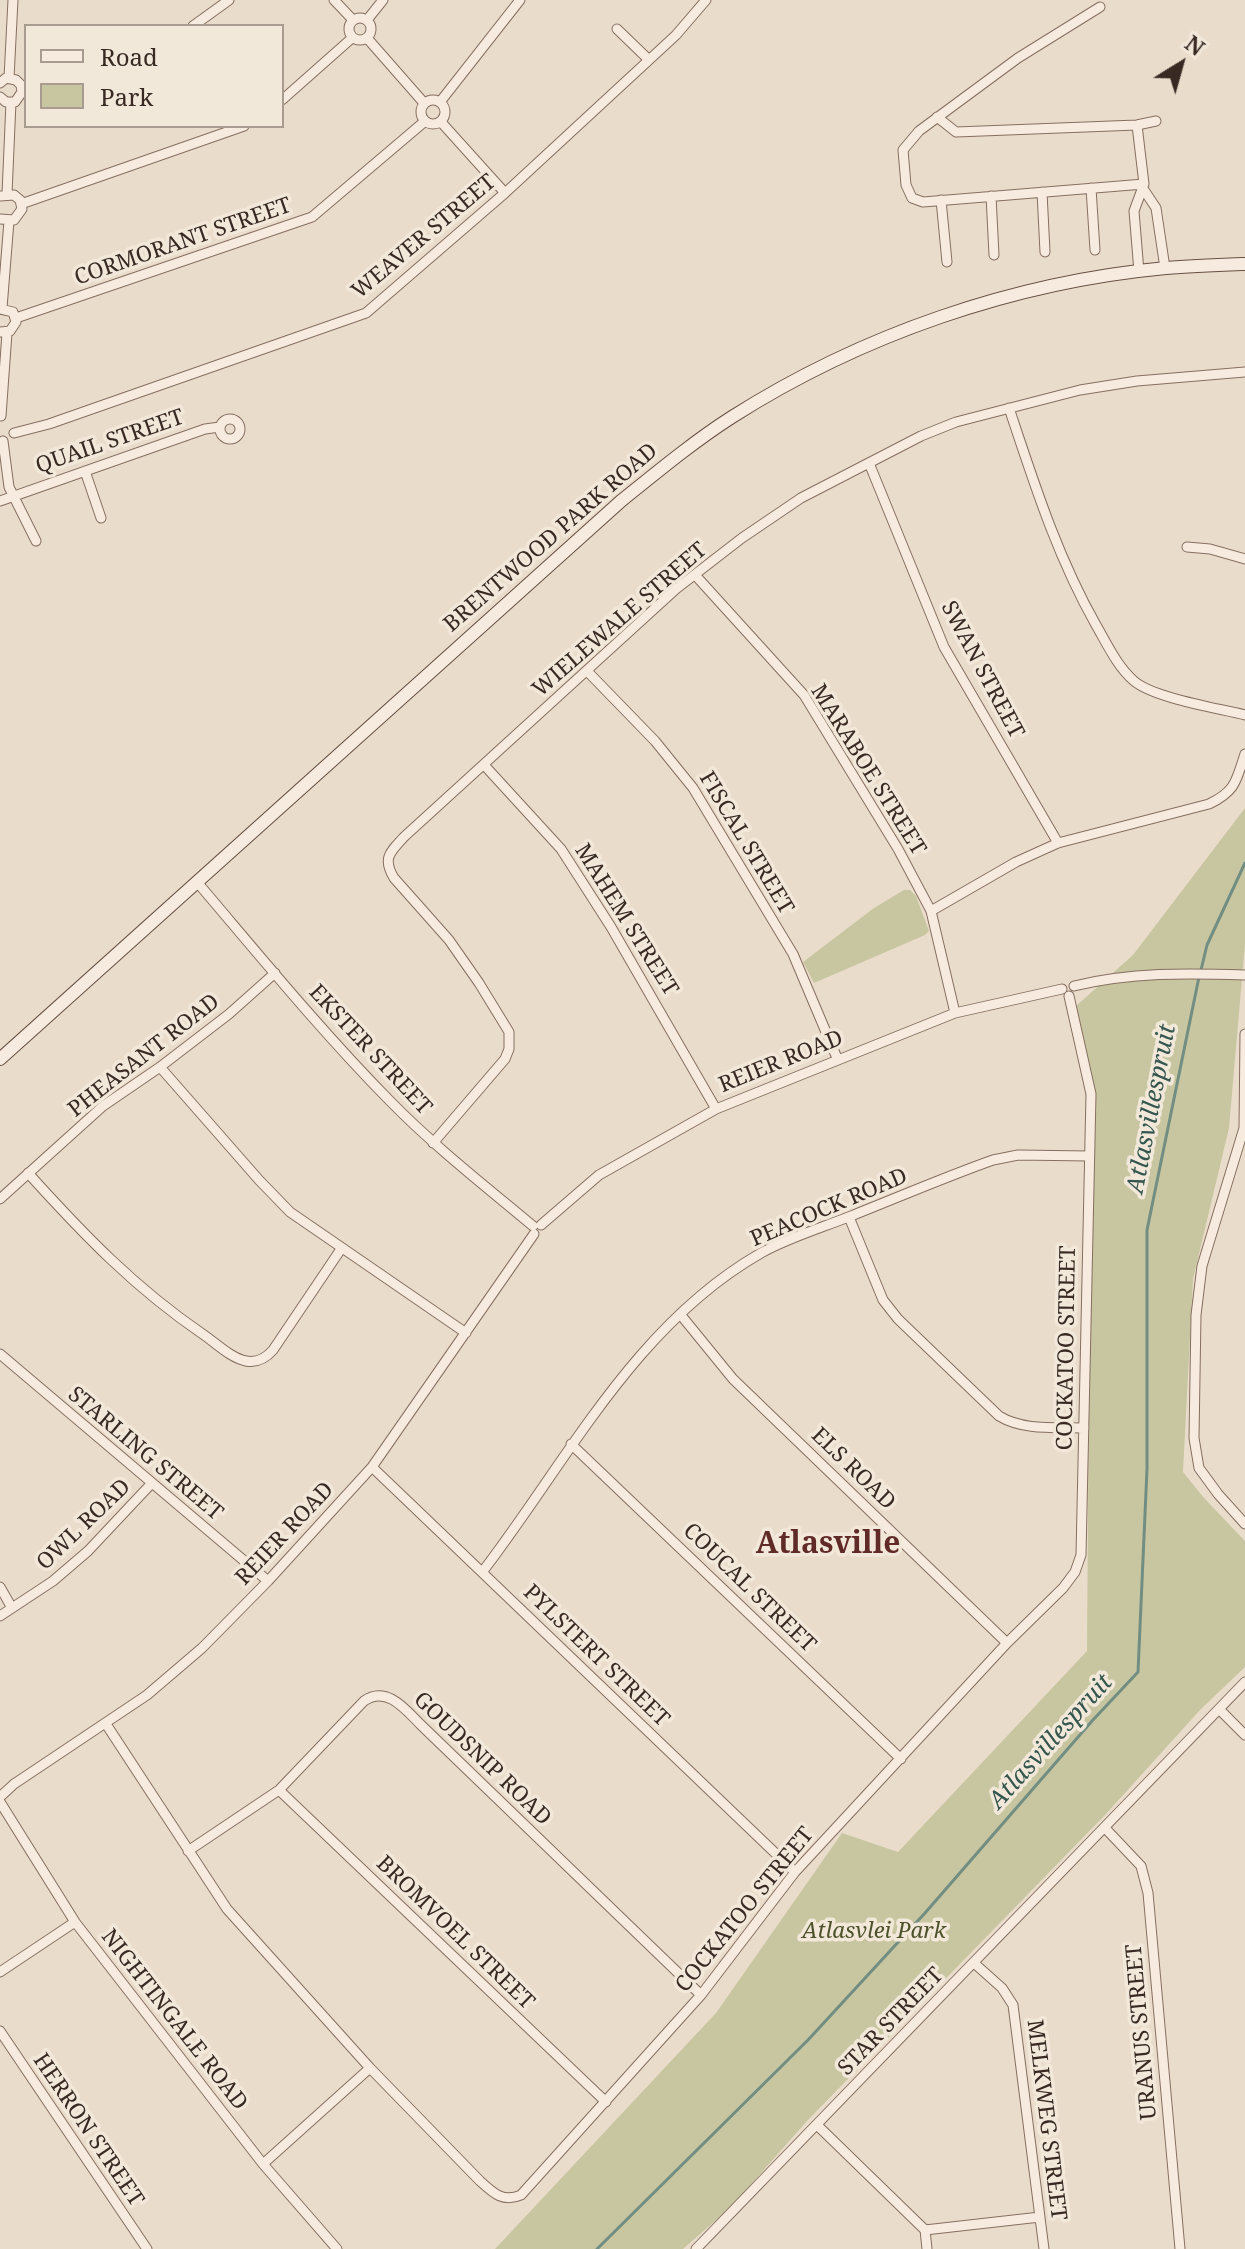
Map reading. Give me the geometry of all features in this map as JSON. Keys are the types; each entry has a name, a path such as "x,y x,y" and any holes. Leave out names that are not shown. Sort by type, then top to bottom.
{"street":[{"path":"11,102 21,96 24,88 19,82 5,80 13,0"},
{"path":"196,24 229,0"},
{"path":"334,0 353,20"},
{"path":"367,20 383,0"},
{"path":"440,102 520,0"},
{"name":"WEAVER STREET","path":"14,433 49,424 366,313 505,193 676,35 699,2"},
{"path":"1100,7 1018,58 919,131 903,150 906,185 912,198 923,202 1091,188 1144,187"},
{"path":"353,20 367,20 371,29 367,38 358,41 352,38 348,29 353,20"},
{"path":"617,29 648,59"},
{"path":"284,98 352,38"},
{"path":"367,38 424,103"},
{"path":"0,97 11,102"},
{"path":"440,102 430,100 424,103 420,112 424,122 441,122"},
{"path":"11,102 4,195 14,195 21,204 20,213 4,220 1,308 10,309 16,318 13,329 3,332 1,416 12,421 14,433 9,439 1,441 5,475 13,495"},
{"path":"440,102 445,112 441,122"},
{"path":"937,117 956,132 1137,125 1156,121"},
{"name":"CORMORANT STREET","path":"16,318 312,217 424,122"},
{"path":"441,122 505,193"},
{"path":"1137,125 1144,187 1156,208 1165,268"},
{"path":"21,204 238,128"},
{"path":"1139,272 1134,211 1144,187"},
{"path":"1091,188 1095,250"},
{"path":"1042,192 1045,252"},
{"path":"991,196 994,255"},
{"path":"941,200 947,262"},
{"name":"BRENTWOOD PARK ROAD","path":"0,1059 621,501 672,459 732,417 809,372 860,348 971,307 1038,290 1139,272 1245,264"},
{"name":"WIELEWALE STREET","path":"433,1143 505,1059 509,1049 509,1032 449,940 387,867 389,853 405,836 676,589 801,498 921,436 956,422 1080,390 1137,381 1245,372"},
{"path":"1009,408 1047,523 1076,590 1114,658 1134,681 1148,690 1245,715"},
{"name":"QUAIL STREET","path":"0,501 205,429 220,427"},
{"name":"SWAN STREET","path":"869,463 944,647 1058,843"},
{"path":"85,471 101,518"},
{"name":"QUAIL STREET","path":"13,495 36,541"},
{"path":"1187,547 1210,549 1245,559"},
{"name":"MARABOE STREET","path":"696,576 804,695 898,849 931,911 955,1013"},
{"name":"FISCAL STREET","path":"587,671 655,741 693,788 793,954 837,1058"},
{"path":"931,911 1016,862 1058,843 1209,804 1234,788 1245,754"},
{"name":"MAHEM STREET","path":"485,766 561,849 626,952 716,1109"},
{"name":"EKSTER STREET","path":"197,882 390,1101 433,1143 536,1228"},
{"name":"PHEASANT ROAD","path":"0,1199 103,1106 229,1014 275,973"},
{"path":"1066,992 1074,993 1074,986 1141,974 1245,975"},
{"name":"REIER ROAD","path":"0,1800 14,1784 147,1695 186,1663 268,1581 372,1467 536,1228 599,1175 716,1109 837,1058 955,1013 1066,992"},
{"name":"COCKATOO STREET","path":"106,1724 227,1909 370,2068 480,2181 495,2195 505,2199 526,2191 701,1995 795,1872 1007,1643 1063,1588 1078,1564 1081,1555 1091,1094 1066,992"},
{"path":"1245,1034 1244,1128 1202,1266 1196,1315 1194,1438 1199,1468 1245,1524"},
{"path":"160,1067 290,1212 466,1333"},
{"name":"PEACOCK ROAD","path":"483,1571 571,1444 645,1349 680,1314 761,1253 806,1232 993,1160 1018,1155 1089,1156"},
{"path":"28,1173 94,1246 124,1273 176,1316 234,1356 248,1361 269,1355 341,1249"},
{"path":"849,1217 883,1300 898,1319 999,1416 1026,1426 1084,1428"},
{"name":"ELS ROAD","path":"680,1314 733,1379 1007,1643"},
{"name":"STARLING STREET","path":"0,1354 268,1581"},
{"name":"COUCAL STREET","path":"571,1444 901,1759"},
{"name":"PYLSTERT STREET","path":"372,1467 795,1872"},
{"name":"OWL ROAD","path":"0,1616 53,1581 88,1551 151,1484"},
{"path":"0,1587 12,1608"},
{"name":"STAR STREET","path":"696,2249 1245,1682"},
{"name":"GOUDSNIP ROAD","path":"188,1851 279,1790 364,1701 377,1696 393,1699 701,1995"},
{"path":"1219,1709 1245,1735"},
{"name":"BROMVOEL STREET","path":"279,1790 606,2102"},
{"name":"NIGHTINGALE ROAD","path":"0,1800 75,1922 263,2164 337,2249"},
{"name":"URANUS STREET","path":"1105,1828 1141,1866 1148,1893 1180,2249"},
{"path":"0,1972 75,1922"},
{"name":"MELKWEG STREET","path":"974,1963 1002,1988 1013,2005 1044,2249"},
{"name":"HERRON STREET","path":"0,2031 147,2249"},
{"path":"263,2164 370,2068"},
{"path":"817,2125 925,2230 927,2249"},
{"path":"925,2230 1040,2217"}],"green space":[{"name":"Atlasvlei Park","path":"1245,808 1245,944 1229,1128 1193,1279 1183,1472 1245,1541 1245,1667 1200,1710 1105,1815 807,2121 731,2207 683,2249 495,2249 716,2013 842,1833 898,1852 1087,1651 1089,1371 1096,1099 1076,1006 1133,955"},
{"path":"904,890 910,890 916,896 929,931 814,983 803,962 874,908"}],"waterway":[{"name":"Atlasvillespruit","path":"1201,970 1207,945 1245,863"},
{"name":"Atlasvillespruit","path":"597,2249 808,2040 1138,1672 1147,1469 1147,1230 1199,977"}],"district":[{"name":"Atlasville","path":"828,1544"}]}
